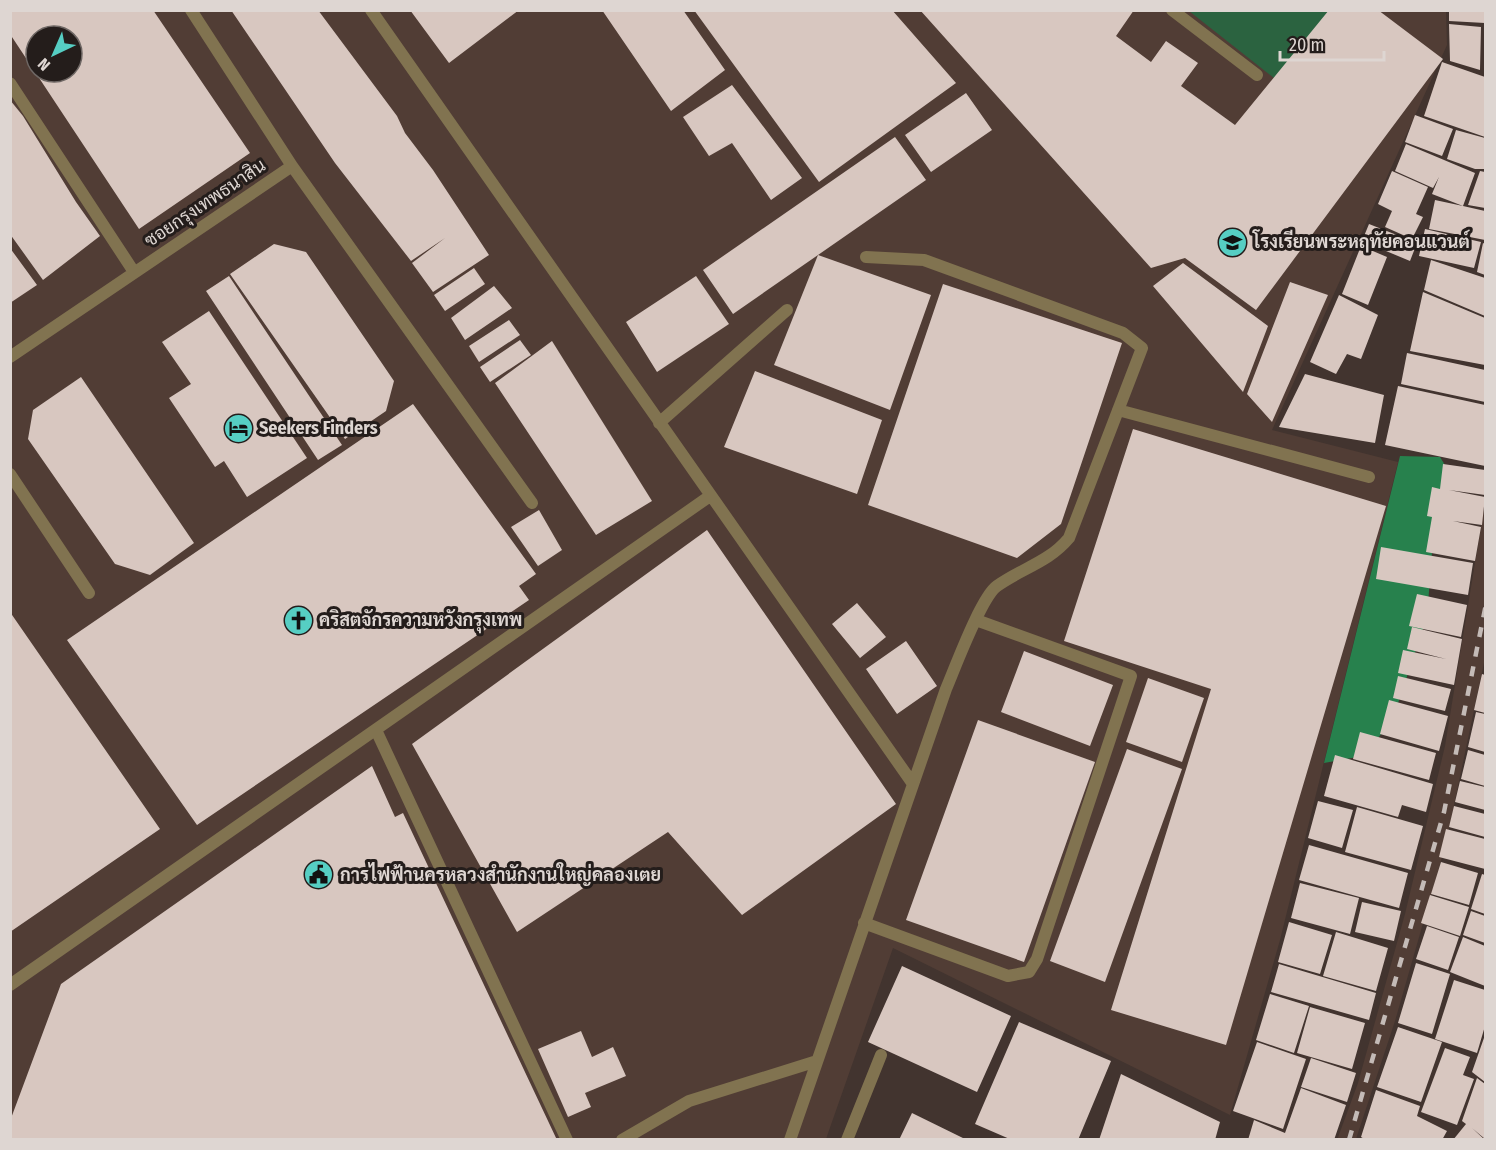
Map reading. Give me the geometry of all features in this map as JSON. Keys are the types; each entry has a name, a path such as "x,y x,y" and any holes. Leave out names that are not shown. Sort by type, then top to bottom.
{"street":[{"name":"ซอยกรุงเทพธนาสิน","path":"10,357 292,166 191,10"},
{"path":"371,10 913,784"},
{"path":"1172,10 1257,75"},
{"name":"ซอยกรุงเทพธนาสิน","path":"10,83 134,272"},
{"path":"292,166 532,503"},
{"path":"790,1140 946,689 976,620 994,587 1056,554 1070,538 1142,348 1123,333 924,260 866,257"},
{"path":"659,423 787,310"},
{"path":"1118,410 1369,477"},
{"path":"10,474 89,592"},
{"path":"10,986 710,496"},
{"path":"864,923 1008,976 1029,972 1037,959 1131,676 976,620"},
{"path":"376,730 567,1140"},
{"path":"847,1140 881,1055"},
{"path":"622,1140 690,1101 817,1061"}],"shaded area":[{"path":"10,11 1446,11 1447,45 1272,430 1398,462 1280,940 1230,1115 893,948 826,1139 11,1139"},
{"path":"1485,502 1485,658 1446,843 1395,1021 1356,1139 1337,1140 1358,1083 1405,914 1445,746"}],"green space":[{"path":"1189,11 1336,11 1274,78"},
{"path":"1400,456 1440,457 1451,475 1433,540 1427,617 1392,721 1363,756 1324,763"}],"building":[{"path":"10,10 153,10 250,153 139,229 43,84 84,84 84,24 24,24 24,55 10,34"},
{"path":"231,10 318,10 397,116 405,133 433,170 489,255 433,292 412,263 445,238 411,261 335,163"},
{"path":"410,10 519,10 449,63"},
{"path":"602,10 683,10 725,70 671,111"},
{"path":"694,10 892,10 956,83 819,182"},
{"name":"โรงเรียนพระหฤทัยคอนแวนต์","path":"920,10 1134,10 1116,36 1151,62 1166,41 1198,63 1181,86 1235,125 1329,10 1378,10 1443,59 1256,310 1185,258 1151,268"},
{"path":"1449,10 1485,10 1485,23 1449,21"},
{"path":"1449,24 1481,27 1480,70 1450,61"},
{"path":"1442,62 1485,77 1485,137 1424,116"},
{"path":"732,85 802,178 771,200 732,143 709,156 683,117"},
{"path":"966,93 992,130 931,172 905,135"},
{"path":"10,100 23,116 76,202 100,236 43,280 10,234"},
{"path":"1415,115 1453,129 1442,156 1405,142"},
{"path":"1456,130 1485,138 1485,169 1475,169 1447,159"},
{"path":"895,137 926,180 733,314 703,270"},
{"path":"1406,144 1475,173 1463,206 1432,194 1439,177 1433,188 1395,171"},
{"path":"1392,171 1428,187 1416,214 1423,217 1412,239 1385,227 1392,211 1378,204"},
{"path":"1480,171 1485,172 1485,208 1468,205"},
{"path":"1435,200 1485,211 1485,240 1429,229"},
{"path":"1369,224 1417,243 1410,261 1362,241"},
{"path":"1425,229 1481,242 1474,268 1419,256"},
{"path":"1483,243 1485,244 1485,275 1477,272"},
{"path":"274,244 306,252 394,381 386,411 345,439 230,274"},
{"path":"1361,246 1387,257 1368,305 1342,294"},
{"path":"10,248 37,285 10,303"},
{"path":"818,255 931,295 890,410 774,365"},
{"path":"1431,260 1485,278 1485,316 1424,290"},
{"path":"1183,263 1268,326 1243,392 1153,286"},
{"path":"474,268 485,284 445,311 434,295"},
{"path":"229,276 342,445 318,460 206,291"},
{"path":"696,276 729,324 657,372 626,322"},
{"path":"1290,282 1328,295 1272,422 1247,394"},
{"path":"943,284 1122,343 1061,524 1017,558 868,505"},
{"path":"494,286 512,308 465,340 451,318"},
{"path":"1423,292 1485,318 1485,365 1410,351"},
{"path":"1339,295 1378,315 1361,359 1347,354 1336,374 1310,362"},
{"name":"Seekers Finders","path":"209,311 307,458 247,497 224,461 215,467 169,398 191,384 162,342"},
{"path":"509,320 520,335 479,362 469,346"},
{"path":"520,340 531,355 490,382 480,367"},
{"path":"552,341 652,501 596,535 495,383"},
{"path":"1407,353 1485,370 1485,402 1401,384"},
{"path":"755,371 882,420 857,494 724,447"},
{"path":"1305,374 1384,395 1375,443 1279,427"},
{"path":"81,377 194,543 150,575 115,564 28,439 33,410"},
{"path":"1398,386 1485,405 1485,466 1385,445"},
{"name":"คริสตจักรความหวังกรุงเทพ","path":"413,404 536,574 519,586 529,600 197,825 67,640"},
{"path":"1133,429 1386,506 1226,1045 1111,1010 1211,689 1064,641"},
{"path":"1443,464 1485,470 1485,495 1449,490 1485,497 1482,525 1453,521 1481,527 1475,561 1426,552 1432,517 1427,516 1432,487 1440,489"},
{"path":"539,510 562,550 538,566 511,527"},
{"path":"707,530 896,804 742,915 668,832 517,932 412,744"},
{"path":"1381,547 1473,563 1468,595 1376,579"},
{"path":"1417,594 1467,605 1461,637 1409,626"},
{"path":"857,603 886,637 860,658 832,624"},
{"path":"10,612 160,829 10,932"},
{"path":"1412,627 1462,639 1454,685 1398,673 1403,650 1446,659 1407,649"},
{"path":"906,641 937,686 897,714 866,669"},
{"path":"1024,651 1113,685 1090,746 1001,712"},
{"path":"1482,674 1485,675 1485,713 1474,710"},
{"path":"1398,676 1451,689 1445,711 1393,698"},
{"path":"1148,678 1204,698 1182,762 1126,742"},
{"path":"1389,700 1448,716 1439,751 1380,734"},
{"path":"1476,712 1485,714 1485,752 1468,747"},
{"path":"978,720 1095,762 1024,962 906,920"},
{"path":"1360,732 1436,753 1429,780 1353,759"},
{"path":"1127,749 1182,769 1105,982 1050,961"},
{"path":"1468,750 1485,755 1485,786 1461,779"},
{"path":"1335,755 1433,784 1426,812 1402,805 1398,817 1324,796"},
{"name":"การไฟฟ้านครหลวงสำนักงานใหญ่คลองเตย","path":"372,766 395,817 403,813 557,1140 10,1140 10,1121 61,984"},
{"path":"1460,781 1485,787 1485,810 1455,802"},
{"path":"1318,801 1353,810 1342,848 1308,838"},
{"path":"1454,806 1485,814 1485,837 1449,827"},
{"path":"1357,807 1423,826 1411,870 1345,852"},
{"path":"1446,829 1485,839 1485,869 1439,857"},
{"path":"1309,845 1408,873 1399,908 1299,880"},
{"path":"1441,862 1478,873 1469,905 1431,894"},
{"path":"1482,874 1485,875 1485,914 1471,909"},
{"path":"1300,883 1359,898 1350,934 1291,918"},
{"path":"1430,895 1469,907 1460,936 1421,923"},
{"path":"1362,902 1401,911 1394,941 1355,932"},
{"path":"1471,911 1485,916 1485,943 1463,935"},
{"path":"1289,922 1332,935 1320,974 1278,962"},
{"path":"1427,926 1459,937 1448,970 1416,959"},
{"path":"1336,932 1388,948 1376,991 1323,976"},
{"path":"1463,937 1485,946 1485,986 1450,972"},
{"path":"1416,963 1450,974 1432,1034 1398,1023"},
{"path":"1279,964 1376,993 1369,1020 1271,992"},
{"path":"902,966 1011,1016 977,1092 868,1042"},
{"path":"1454,980 1485,990 1485,1026 1477,1053 1435,1039"},
{"path":"1270,994 1309,1006 1294,1053 1256,1040"},
{"path":"1310,1007 1365,1023 1352,1069 1297,1053"},
{"path":"1019,1022 1111,1061 1078,1140 1012,1140 975,1124"},
{"path":"1398,1027 1442,1042 1421,1102 1377,1087"},
{"path":"581,1031 592,1057 613,1047 626,1076 585,1093 591,1107 568,1117 538,1049"},
{"path":"1485,1035 1485,1082 1472,1072"},
{"path":"1257,1042 1306,1059 1283,1129 1233,1111"},
{"path":"1445,1048 1470,1057 1463,1075 1474,1079 1457,1125 1421,1112"},
{"path":"1311,1058 1356,1073 1347,1102 1301,1087"},
{"path":"1121,1074 1220,1122 1215,1140 1099,1140"},
{"path":"1477,1078 1485,1084 1485,1139 1472,1128 1485,1140 1453,1140 1466,1124 1462,1121"},
{"path":"1301,1088 1346,1105 1334,1140 1248,1140 1254,1120 1285,1133"},
{"path":"1376,1090 1420,1106 1417,1116 1447,1131 1442,1140 1366,1140 1361,1137"},
{"path":"912,1113 967,1140 899,1140"}],"railway":[{"path":"1349,1140 1444,812 1486,604"}],"place":[{"name":"โรงเรียนพระหฤทัยคอนแวนต์","path":"1232,242"},
{"name":"Seekers Finders","path":"238,428"},
{"name":"คริสตจักรความหวังกรุงเทพ","path":"298,620"},
{"name":"การไฟฟ้านครหลวงสำนักงานใหญ่คลองเตย","path":"319,875"}]}
